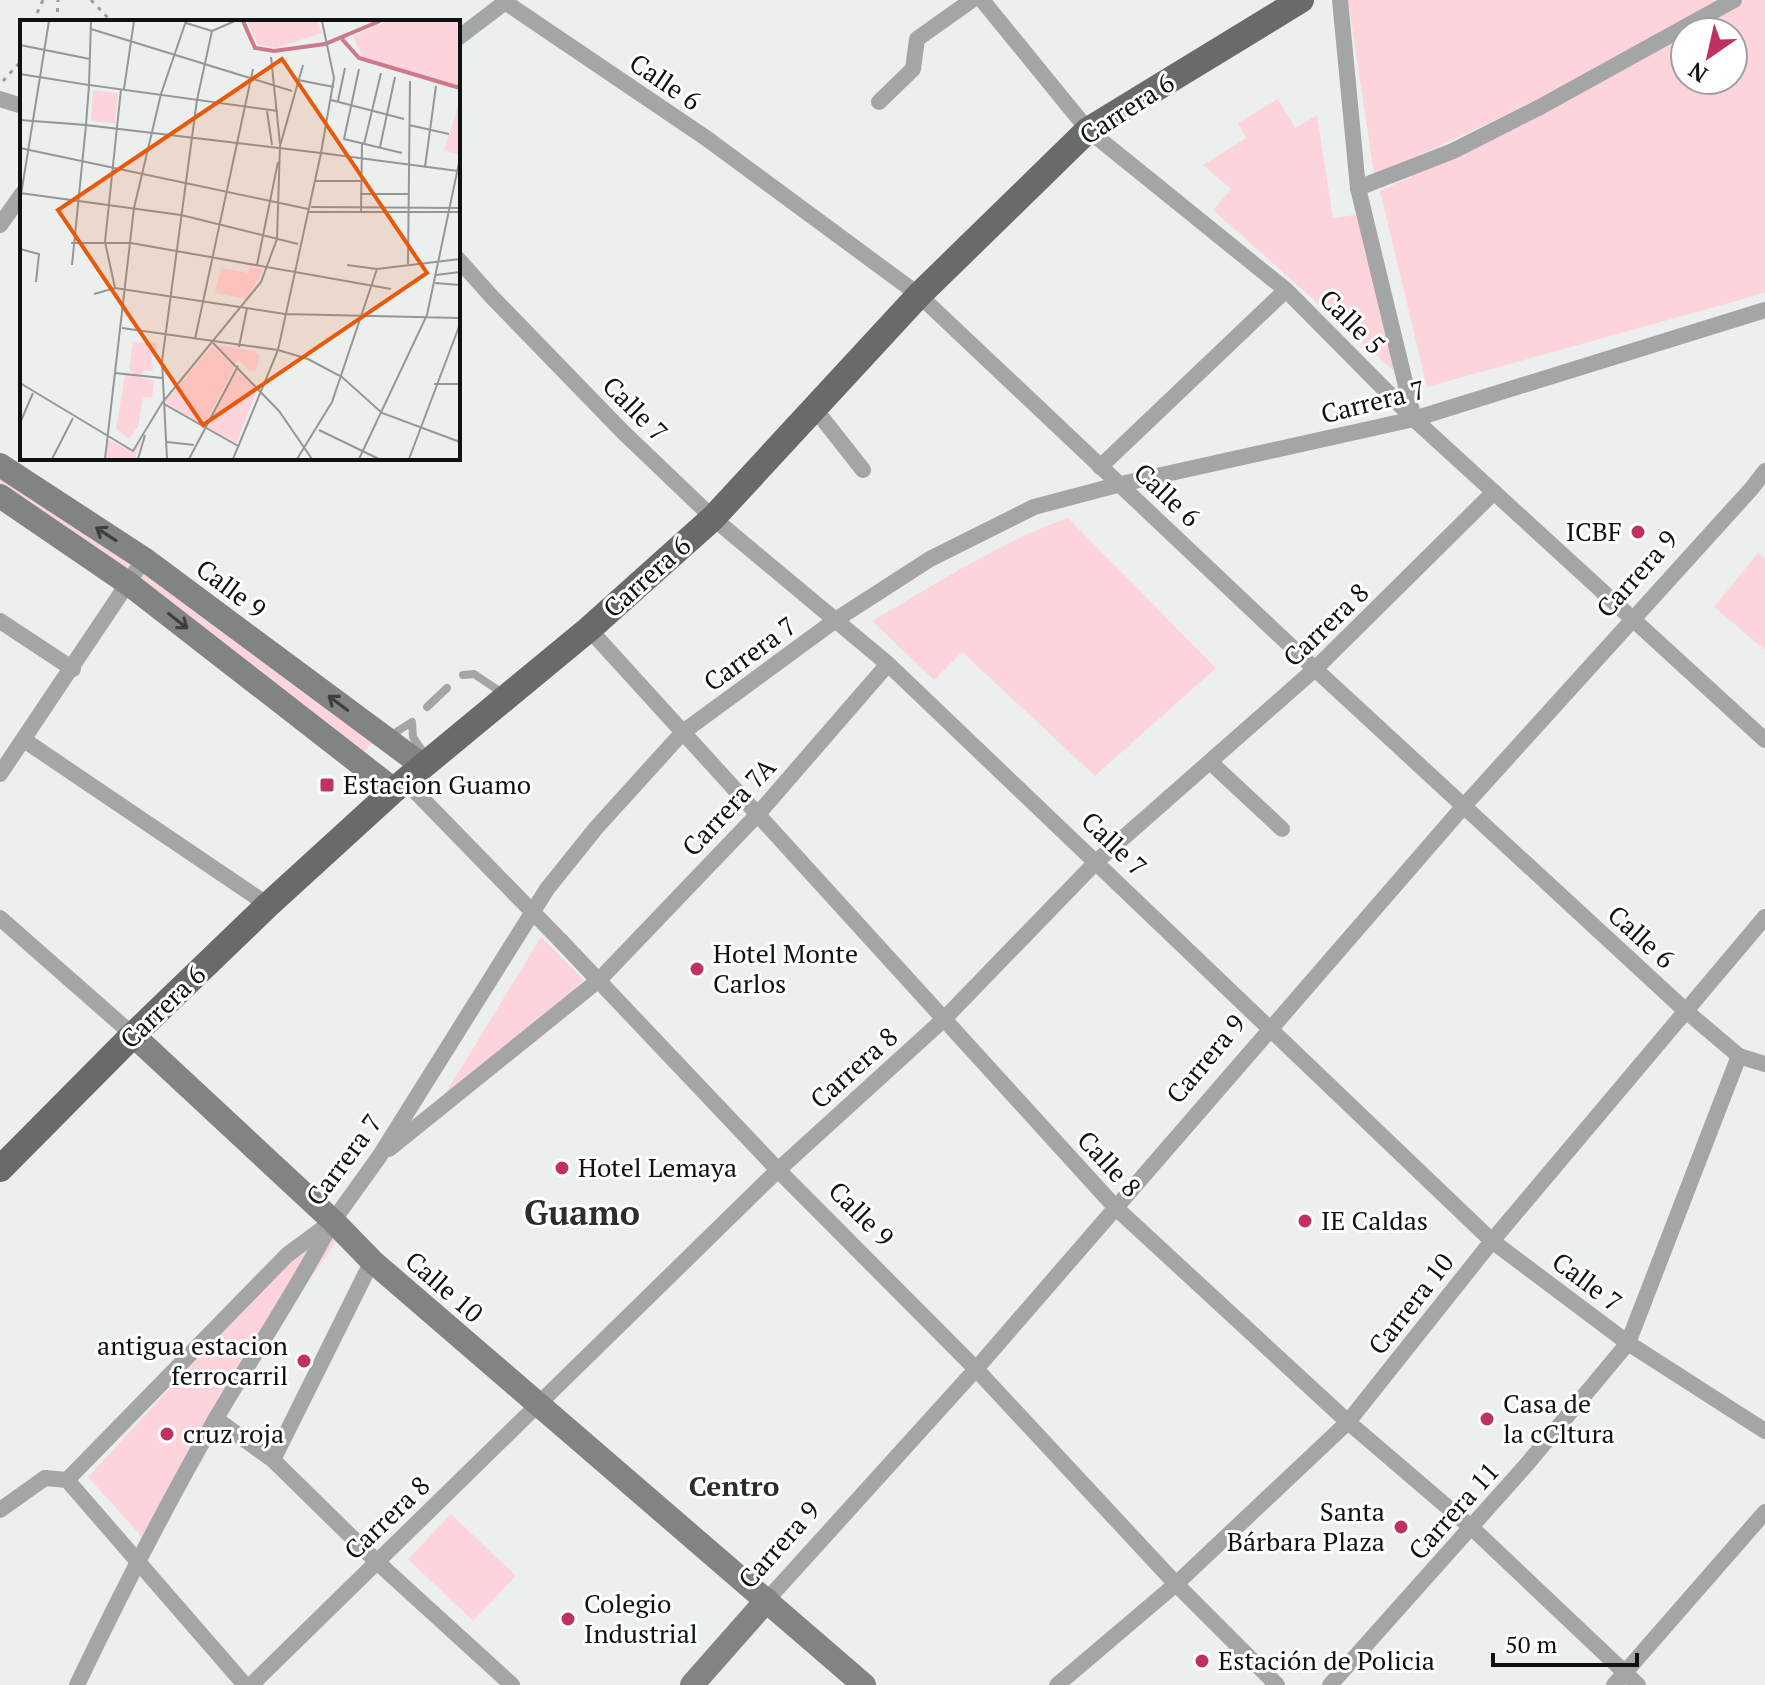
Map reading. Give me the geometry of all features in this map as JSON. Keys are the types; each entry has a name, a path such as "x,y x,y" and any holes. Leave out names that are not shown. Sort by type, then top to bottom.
{"main road":[{"name":"Carrera 6","path":"0,1169 268,905 413,775 589,629 713,518 919,295 1088,130 1301,0"}],"street":[{"path":"879,102 913,69 917,39 972,0"},
{"name":"Calle 5","path":"982,0 1088,130 1286,290 1414,419 1765,740"},
{"path":"1340,0 1358,188 1414,419"},
{"path":"1358,188 1466,145 1734,0"},
{"path":"460,36 505,1"},
{"name":"Calle 6","path":"505,1 706,138 919,295 1315,669 1687,1012 1739,1056 1765,1064"},
{"path":"0,99 20,105"},
{"path":"0,225 20,197"},
{"name":"Calle 7","path":"460,261 623,432 713,518 888,664 1492,1241 1628,1343 1765,1431"},
{"path":"1100,467 1286,290"},
{"name":"Carrera 7","path":"67,1480 287,1255 333,1221 379,1157 547,889 596,828 683,732 837,619 930,559 1034,507 1121,484 1414,419 1765,310"},
{"path":"815,409 863,470"},
{"name":"Calle 9","path":"0,465 144,559 386,738 413,775 515,894 600,979 778,1170 976,1369 1176,1584 1277,1685"},
{"name":"Carrera 9","path":"692,1685 976,1369 1463,807 1765,471"},
{"name":"Carrera 8","path":"251,1685 778,1170 944,1019 1097,861 1315,669 1494,492"},
{"name":"Calle 9","path":"0,496 413,775"},
{"path":"0,774 144,559"},
{"path":"0,621 73,669"},
{"name":"Calle 8","path":"589,629 1116,1208 1348,1422 1472,1528 1619,1679 1638,1685"},
{"name":"Carrera 7A","path":"379,1157 600,979 758,814 888,664"},
{"path":"24,740 268,905"},
{"path":"1210,762 1282,829"},
{"name":"Carrera 10","path":"1057,1685 1176,1584 1348,1422 1492,1241 1765,917"},
{"name":"Calle 10","path":"0,918 133,1035 372,1261 864,1685"},
{"name":"Carrera 11","path":"1330,1685 1472,1528 1628,1343 1739,1056"},
{"path":"77,1685 137,1561 216,1419 306,1272 333,1221"},
{"path":"273,1460 372,1261"},
{"path":"216,1419 273,1460 376,1561 512,1685"},
{"path":"0,1510 45,1478 67,1480 245,1685"},
{"path":"1619,1679 1765,1512"}],"lane":[{"path":"463,675 474,674 508,697"},
{"path":"427,707 447,688"}],"path":[{"path":"34,20 43,0"},
{"path":"57,20 58,0"},
{"path":"91,0 110,20"},
{"path":"0,83 20,62"}],"shaded area":[{"path":"1348,0 1721,0 1692,16 1669,16 1669,28 1593,70 1463,135 1374,174"},
{"path":"1744,0 1765,0 1765,293 1427,387 1380,191 1532,119 1669,42 1669,96 1749,96 1749,16 1716,16"},
{"path":"1278,99 1295,128 1317,115 1333,218 1367,213 1410,385 1213,210 1231,189 1203,165 1246,138 1238,123"},
{"path":"0,471 135,561 126,576 0,491"},
{"path":"1068,518 1216,668 1095,776 962,652 934,680 872,621 993,551"},
{"path":"1758,553 1765,558 1765,650 1714,607"},
{"path":"148,569 375,740 361,755 136,583"},
{"path":"541,937 584,980 431,1117"},
{"path":"321,1224 339,1238 212,1419 149,1545 88,1477"},
{"path":"451,1514 516,1576 473,1621 408,1559"}],"place":[{"name":"ICBF","path":"1638,532"},
{"name":"Estacion Guamo","path":"327,785"},
{"name":"Hotel Monte Carlos","path":"697,969"},
{"name":"Hotel Lemaya","path":"562,1168"},
{"name":"IE Caldas","path":"1305,1221"},
{"name":"antigua estacion ferrocarril","path":"304,1361"},
{"name":"Casa de la cCltura","path":"1487,1419"},
{"name":"cruz roja","path":"167,1434"},
{"name":"Santa Bárbara Plaza","path":"1401,1527"},
{"name":"Colegio Industrial","path":"568,1619"},
{"name":"Estación de Policia","path":"1202,1661"}],"district":[{"name":"Guamo","path":"582,1213"},
{"name":"Centro","path":"734,1486"}]}
